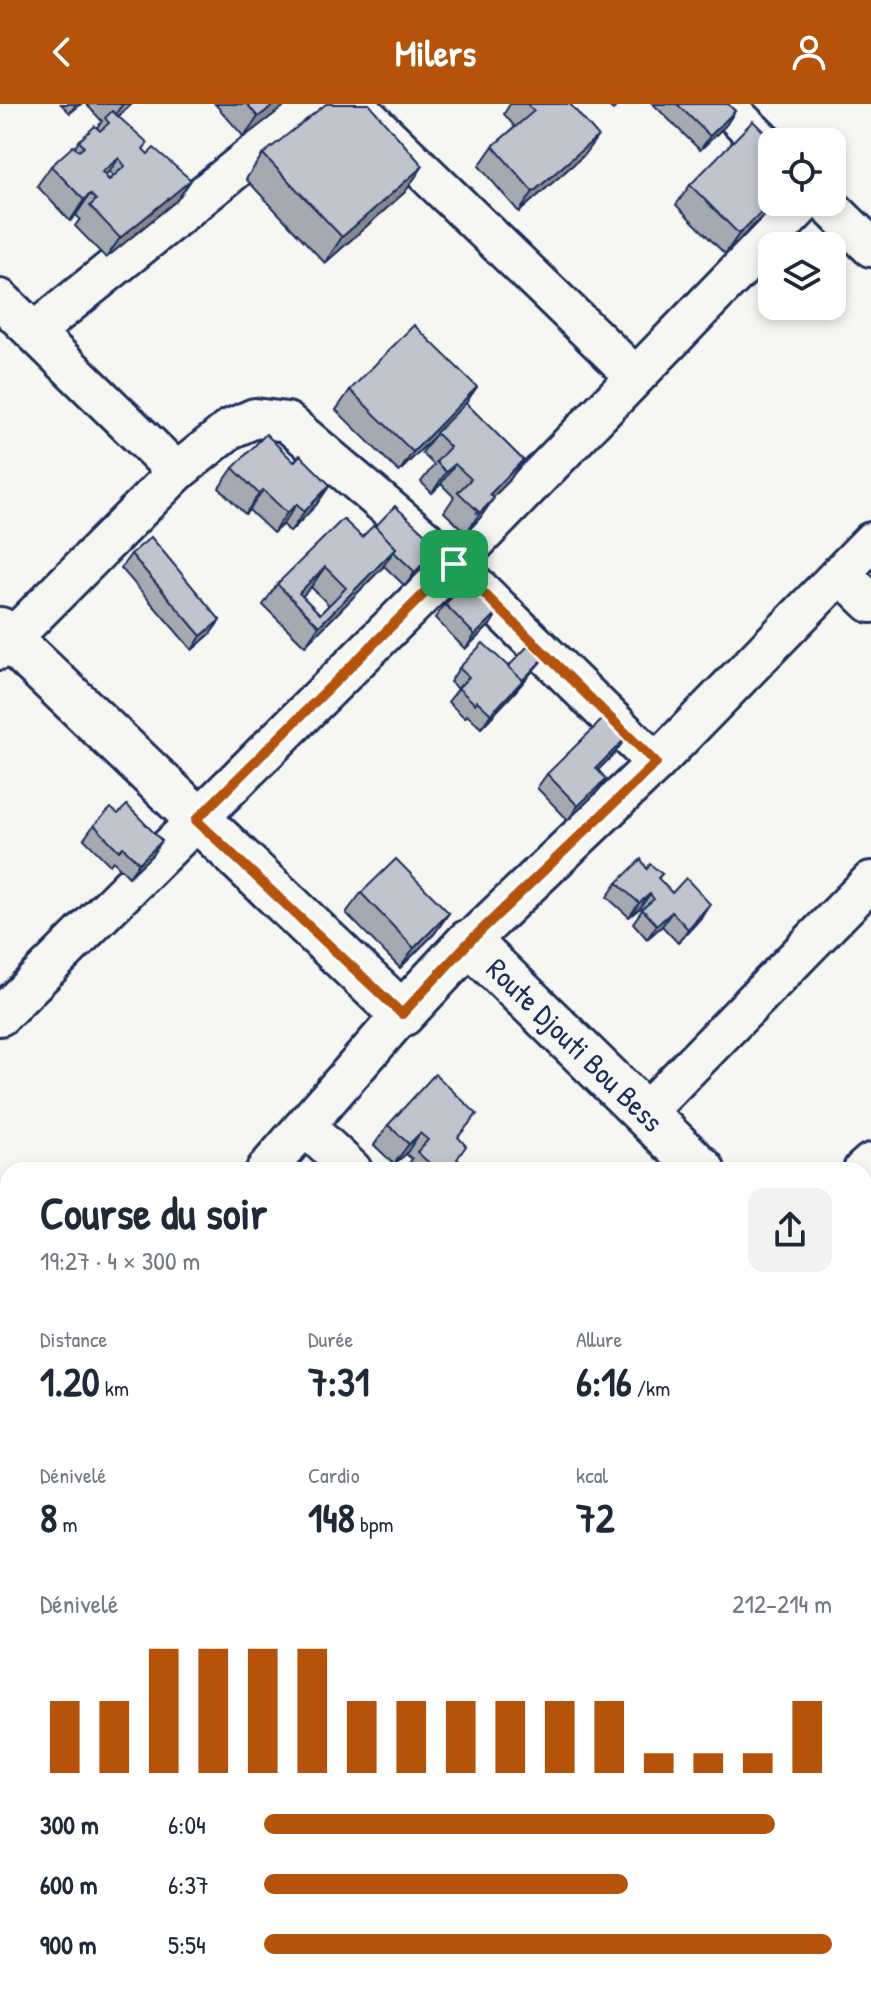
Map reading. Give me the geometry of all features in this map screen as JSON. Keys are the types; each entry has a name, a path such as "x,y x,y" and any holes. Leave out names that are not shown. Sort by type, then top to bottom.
{"main road":[{"path":"3,640 402,1014"},
{"name":"Route Djouti Bou Bess","path":"402,1014 469,942 693,1162"}],"street":[{"path":"34,332 316,104"},
{"path":"354,104 634,375"},
{"path":"724,104 758,137"},
{"path":"0,1016 454,564 791,216"},
{"path":"839,216 871,247"},
{"path":"0,299 177,472"},
{"path":"3,640 177,472 230,429 255,418 287,422 454,564 656,763"},
{"path":"469,942 656,763 871,542"},
{"path":"841,574 871,603"},
{"path":"643,1115 871,881"},
{"path":"274,1162 307,1128 402,1014"},
{"path":"307,1128 343,1162"}],"building":[{"path":"247,104 275,104 258,117"},
{"path":"326,104 369,104 423,166 342,237 263,154"},
{"path":"527,104 570,104 598,136 533,192 493,146 534,111"},
{"path":"677,104 728,104 735,111 710,136"},
{"path":"112,111 148,143 143,149 148,154 154,148 191,180 120,238 90,206 96,200 90,194 84,200 51,166 73,146 79,151 84,147 79,141 95,126 100,131 109,123 105,118","holes":["119,158 125,166 109,180 102,172"]},
{"path":"753,121 760,128 758,215 739,234 690,185"},
{"path":"414,325 477,387 413,452 350,390"},
{"path":"466,403 523,460 490,494 494,498 480,513 458,492 471,479 455,464 446,472 436,462 450,447 436,433"},
{"path":"266,434 294,462 300,455 330,485 304,512 297,504 287,513 263,490 259,494 233,468"},
{"path":"395,506 439,547 415,572 394,552 396,548 375,527"},
{"path":"343,519 362,537 374,525 396,548 319,626 277,584","holes":["325,567 346,588 320,614 299,593"]},
{"path":"151,537 220,620 201,636 131,554"},
{"path":"470,580 499,611 475,635 445,604"},
{"path":"483,643 523,680 491,714 458,688 469,677 459,668"},
{"path":"528,646 542,660 523,680 508,667"},
{"path":"604,718 625,739 596,768 606,779 578,806 547,774"},
{"path":"127,805 162,841 139,863 123,847 119,851 94,825 111,808 118,814"},
{"path":"396,859 449,913 414,948 361,893"},
{"path":"641,859 647,869 650,864 662,874 658,878 672,893 686,878 710,904 688,929 672,912 657,925 642,909 654,899 650,894 639,903 617,883"},
{"path":"435,1074 477,1114 458,1137 466,1146 457,1159 461,1162 428,1162 417,1152 428,1140 420,1133 409,1144 388,1125"}],"route":[{"path":"454,564 656,763 469,942 402,1014 196,820 454,564"}]}
